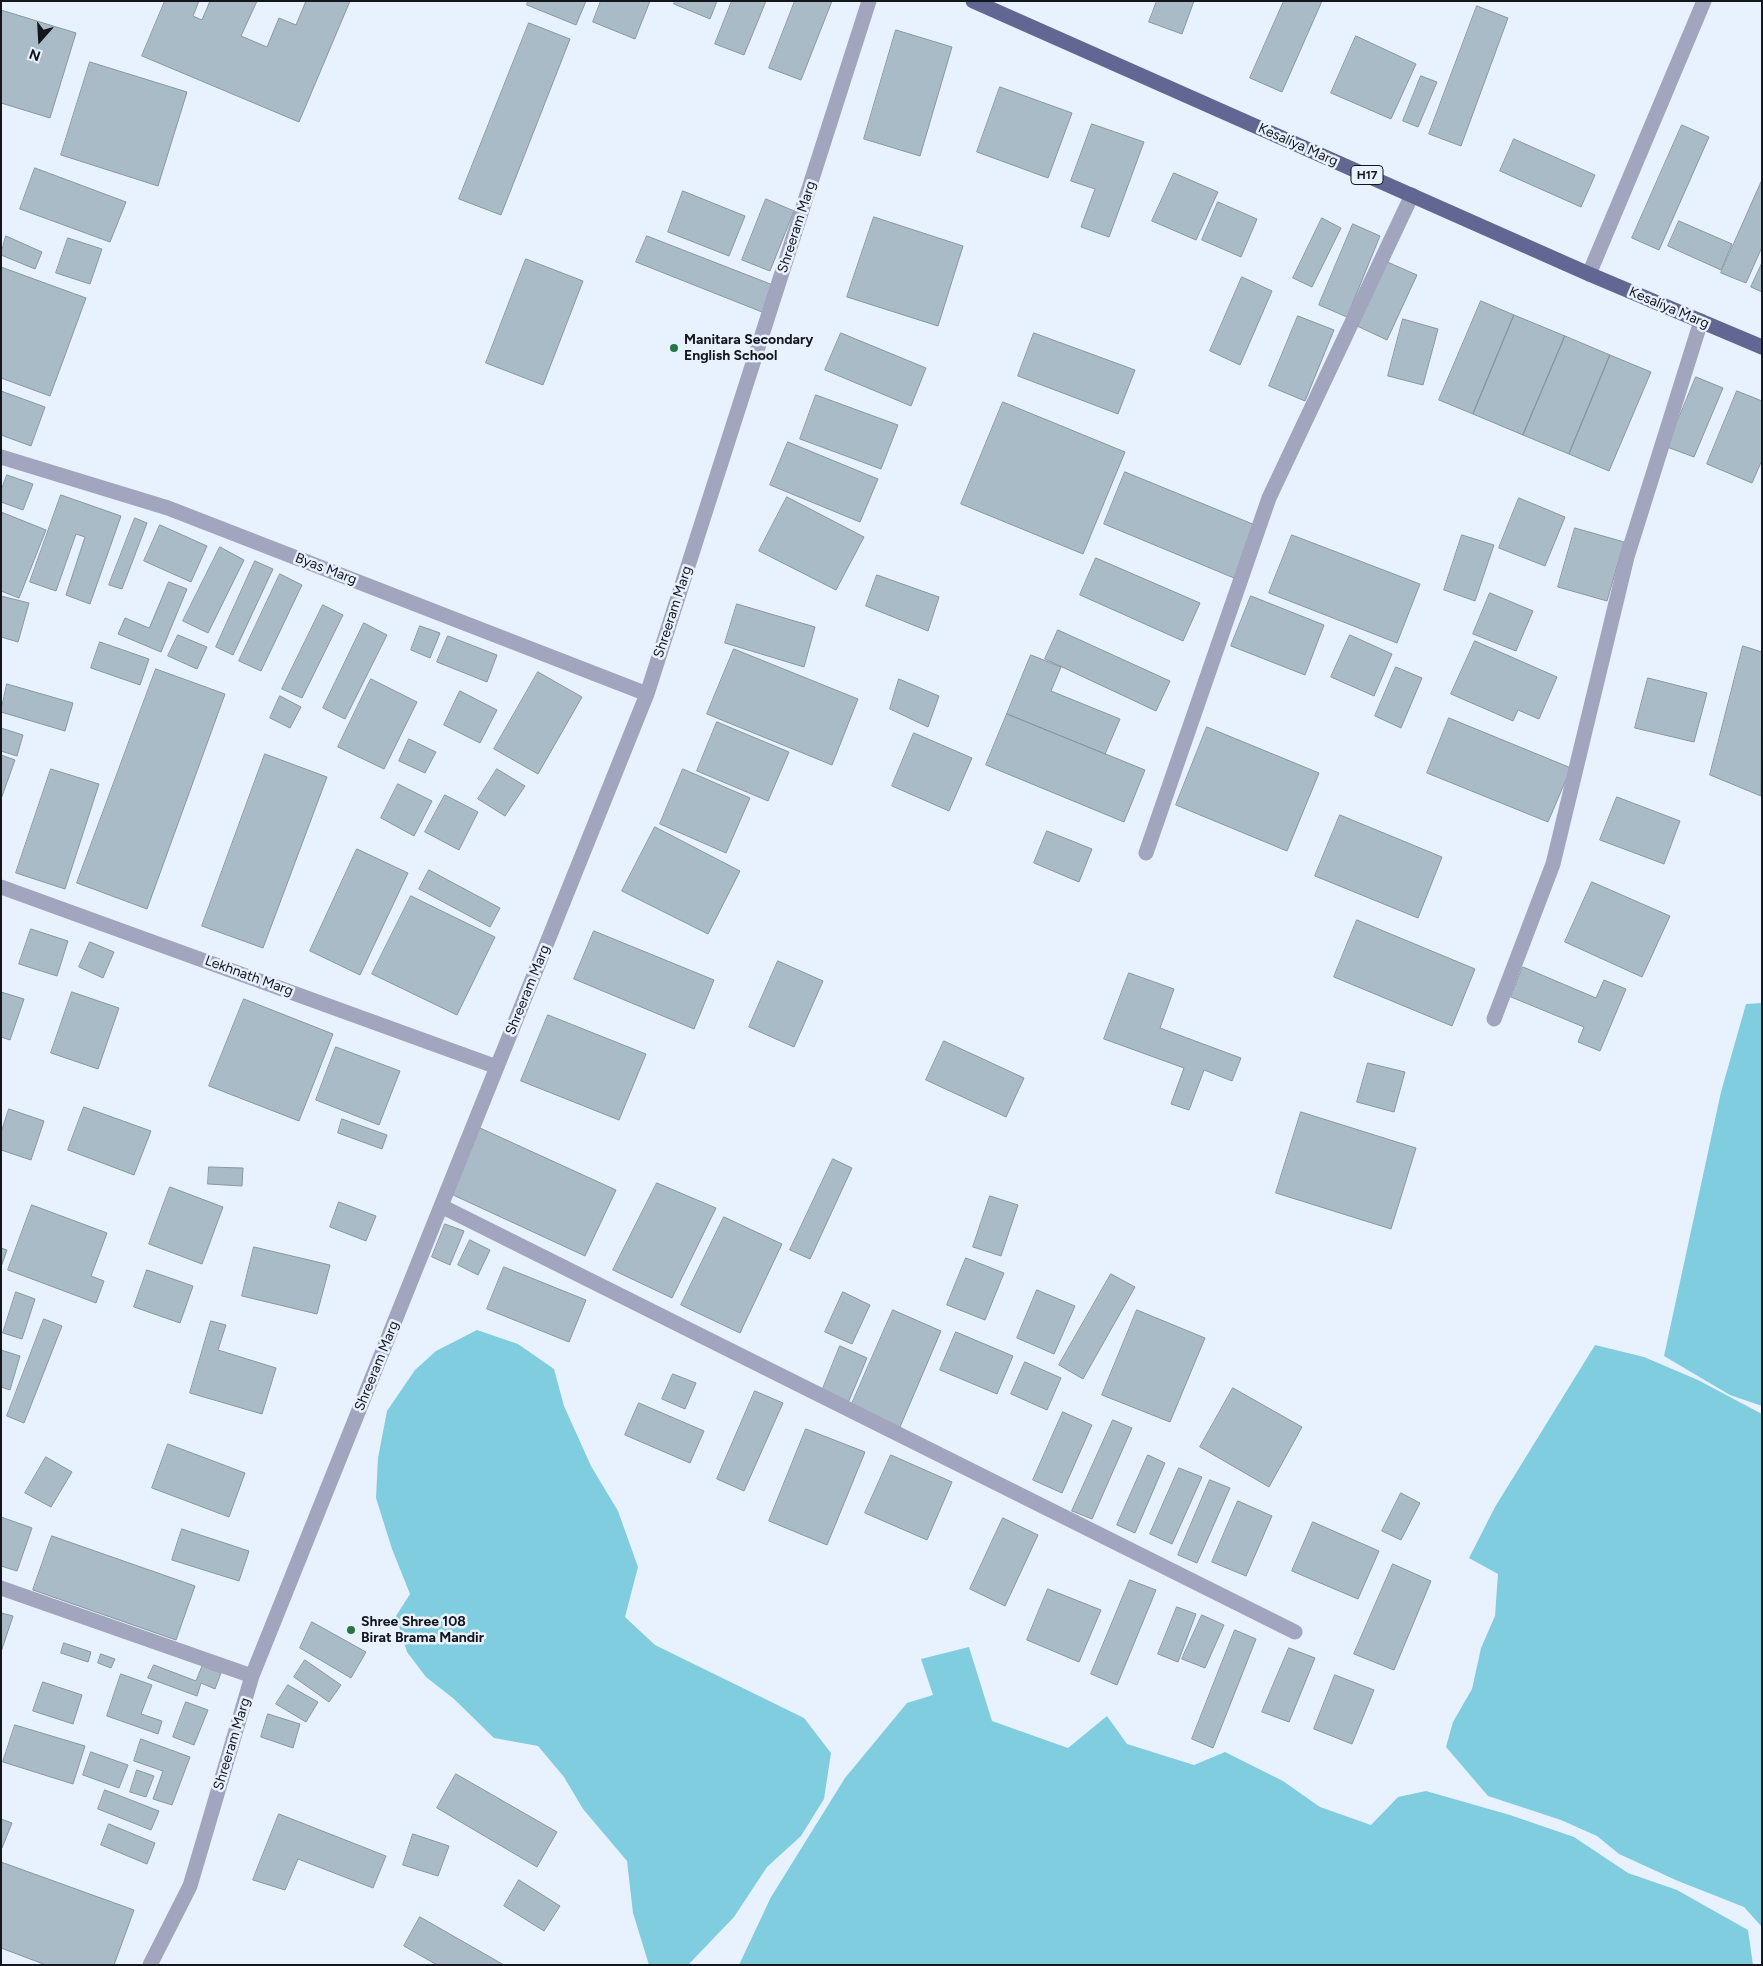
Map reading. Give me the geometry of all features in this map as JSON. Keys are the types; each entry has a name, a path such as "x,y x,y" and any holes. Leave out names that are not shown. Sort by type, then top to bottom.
{"main road":[{"name":"Kesaliya Marg","path":"973,1 1589,274 1762,347"}],"street":[{"name":"Shreeram Marg","path":"150,1965 190,1886 252,1676 646,694 870,1"},
{"path":"1589,274 1704,1"},
{"path":"1146,852 1269,498 1412,195"},
{"path":"1494,1019 1553,864 1627,558 1700,321"},
{"name":"Byas Marg","path":"1,457 168,508 646,694"},
{"name":"Lekhnath Marg","path":"1,887 497,1067"},
{"path":"441,1206 1295,1632"},
{"path":"1,1588 252,1676"}],"water":[{"path":"1762,1003 1762,1406 1730,1395 1664,1356 1721,1092 1746,1004"},
{"path":"477,1330 518,1344 554,1369 564,1406 591,1466 618,1511 638,1567 625,1617 655,1645 804,1718 831,1753 824,1799 801,1836 767,1867 734,1917 688,1965 649,1965 633,1913 627,1861 583,1809 564,1777 538,1746 494,1738 454,1699 426,1677 407,1652 396,1616 410,1594 392,1549 376,1498 378,1458 387,1411 415,1370 436,1351"},
{"path":"1595,1345 1644,1357 1698,1380 1762,1414 1762,1927 1744,1907 1678,1881 1619,1854 1597,1836 1561,1820 1488,1796 1446,1747 1453,1722 1472,1689 1481,1648 1495,1616 1498,1574 1469,1558 1495,1507"},
{"path":"969,1647 992,1721 1068,1748 1107,1716 1127,1744 1194,1765 1225,1752 1283,1781 1320,1807 1371,1825 1398,1797 1426,1791 1510,1815 1574,1837 1628,1873 1677,1890 1748,1930 1753,1965 739,1965 771,1897 845,1778 907,1703 933,1695 921,1659"}],"building":[{"path":"165,1 199,1 193,16 202,20 210,1 257,1 241,36 267,47 279,18 296,25 306,1 350,1 299,122 142,56"},
{"path":"528,1 586,1 576,25 527,5"},
{"path":"601,1 650,1 635,39 593,22"},
{"path":"675,1 717,1 710,19 674,4"},
{"path":"732,1 766,1 744,55 715,44"},
{"path":"795,1 832,1 801,80 769,68"},
{"path":"1157,1 1194,1 1182,34 1149,22"},
{"path":"1284,1 1322,1 1282,92 1250,78"},
{"path":"1477,6 1508,18 1461,146 1429,134"},
{"path":"1,10 76,33 50,118 1,103"},
{"path":"529,23 570,39 501,215 459,199"},
{"path":"896,30 952,47 920,156 864,139"},
{"path":"1356,36 1416,64 1391,119 1331,93"},
{"path":"90,62 187,92 158,186 61,155"},
{"path":"1421,76 1437,82 1418,127 1403,121"},
{"path":"1000,87 1072,113 1048,178 977,152"},
{"path":"1092,124 1144,142 1109,237 1081,227 1095,189 1071,181"},
{"path":"1682,125 1709,137 1659,250 1632,238"},
{"path":"1514,139 1595,175 1581,207 1500,171"},
{"path":"35,168 126,202 110,242 20,209"},
{"path":"1174,173 1218,192 1196,240 1152,221"},
{"path":"1762,180 1762,247 1746,283 1721,273"},
{"path":"683,191 745,216 729,256 668,232"},
{"path":"766,199 794,211 770,271 742,260"},
{"path":"1218,202 1257,219 1241,257 1202,240"},
{"path":"874,217 963,246 938,326 847,297"},
{"path":"1322,218 1341,228 1312,287 1293,278"},
{"path":"1679,221 1732,244 1721,270 1668,246"},
{"path":"1353,224 1380,236 1347,317 1319,305"},
{"path":"6,236 42,252 35,269 1,255"},
{"path":"647,236 773,285 762,312 636,262"},
{"path":"68,238 102,249 90,284 56,273"},
{"path":"526,259 583,281 543,385 486,363"},
{"path":"1385,261 1417,275 1387,340 1355,325"},
{"path":"1762,263 1762,292 1751,287"},
{"path":"1,267 86,298 50,396 1,378"},
{"path":"1242,277 1272,291 1240,365 1210,351"},
{"path":"1481,301 1514,315 1473,414 1439,400"},
{"path":"1514,315 1565,336 1523,435 1473,414"},
{"path":"1298,316 1334,330 1305,401 1269,386"},
{"path":"1403,319 1438,329 1423,385 1388,376"},
{"path":"841,333 926,368 911,406 825,370"},
{"path":"1034,333 1135,370 1118,414 1018,376"},
{"path":"1565,336 1610,355 1569,454 1523,435"},
{"path":"1610,355 1651,372 1609,471 1569,454"},
{"path":"1696,377 1723,388 1694,457 1667,447"},
{"path":"1,391 45,407 31,446 1,435"},
{"path":"1737,391 1762,401 1762,460 1752,483 1707,464"},
{"path":"816,395 898,425 881,469 800,439"},
{"path":"1003,402 1125,452 1083,554 961,504"},
{"path":"788,442 878,479 860,522 770,485"},
{"path":"1125,472 1255,525 1234,578 1104,524"},
{"path":"7,475 33,484 23,510 1,502 1,491"},
{"path":"61,495 121,516 90,604 66,595 85,537 76,534 56,591 30,582"},
{"path":"787,497 864,537 836,590 759,551"},
{"path":"1519,498 1565,517 1545,566 1499,548"},
{"path":"1,512 46,530 19,598 1,591"},
{"path":"135,518 147,523 122,589 109,585"},
{"path":"160,525 207,546 191,582 144,561"},
{"path":"1575,528 1624,542 1607,601 1558,587"},
{"path":"1292,535 1420,584 1397,643 1269,593"},
{"path":"1462,535 1494,545 1475,601 1444,590"},
{"path":"220,547 244,560 208,633 183,621"},
{"path":"1096,558 1200,603 1183,641 1080,595"},
{"path":"255,561 273,569 233,655 216,647"},
{"path":"280,574 302,585 261,671 239,661"},
{"path":"877,575 939,597 928,631 866,606"},
{"path":"169,582 187,589 161,652 118,634 125,618 149,628"},
{"path":"1490,593 1533,611 1516,651 1473,634"},
{"path":"1,596 29,603 18,642 1,637"},
{"path":"1251,596 1324,625 1305,675 1231,646"},
{"path":"737,604 815,627 804,667 725,643"},
{"path":"323,605 343,615 302,698 282,689"},
{"path":"364,623 387,635 345,719 323,708"},
{"path":"420,626 440,633 430,658 411,650"},
{"path":"1058,630 1170,681 1156,711 1045,659"},
{"path":"178,635 207,647 197,669 168,656"},
{"path":"1350,635 1392,654 1374,696 1331,677"},
{"path":"448,636 497,655 487,682 437,662"},
{"path":"1475,641 1557,677 1539,719 1518,710 1513,721 1451,694"},
{"path":"100,642 149,659 140,685 91,668"},
{"path":"1743,646 1762,652 1761,796 1710,775"},
{"path":"734,649 858,699 832,765 707,714"},
{"path":"1031,655 1061,667 1051,691 1120,719 1105,754 1007,714"},
{"path":"1396,667 1422,678 1401,728 1375,716"},
{"path":"156,669 225,694 147,909 77,883"},
{"path":"538,672 582,697 538,774 494,749"},
{"path":"1648,678 1707,693 1694,742 1635,728"},
{"path":"371,679 417,702 384,769 338,747"},
{"path":"899,679 939,696 928,727 890,709"},
{"path":"7,684 73,703 65,731 1,712"},
{"path":"460,691 497,710 480,743 444,725"},
{"path":"280,696 301,707 290,728 270,718"},
{"path":"1007,714 1145,770 1124,822 986,765"},
{"path":"1449,718 1571,768 1548,822 1427,773"},
{"path":"717,722 789,752 768,801 697,771"},
{"path":"1207,727 1319,773 1287,851 1176,805"},
{"path":"1,728 23,735 17,756 1,751"},
{"path":"914,733 972,758 949,811 892,786"},
{"path":"409,739 436,752 425,773 399,761"},
{"path":"265,754 327,777 263,948 202,926"},
{"path":"1,755 15,760 1,799"},
{"path":"51,769 99,784 65,889 16,873"},
{"path":"497,769 525,786 505,816 478,799"},
{"path":"683,769 750,798 726,853 660,824"},
{"path":"398,784 432,801 414,836 381,818"},
{"path":"445,795 478,812 459,850 425,832"},
{"path":"1617,797 1680,821 1664,864 1600,840"},
{"path":"1340,815 1442,857 1418,918 1315,876"},
{"path":"655,827 740,871 708,934 622,891"},
{"path":"1047,831 1092,849 1079,882 1034,863"},
{"path":"357,849 408,873 360,975 310,951"},
{"path":"429,870 500,908 490,927 419,889"},
{"path":"1592,882 1670,916 1642,977 1565,942"},
{"path":"411,896 495,937 457,1015 372,974"},
{"path":"1357,920 1475,969 1452,1026 1334,977"},
{"path":"31,929 68,941 57,976 19,964"},
{"path":"594,931 714,980 694,1029 574,979"},
{"path":"90,942 114,952 103,978 79,967"},
{"path":"778,961 823,981 794,1047 749,1027"},
{"path":"1523,967 1596,998 1604,980 1626,989 1600,1051 1578,1042 1584,1027 1511,997"},
{"path":"1129,973 1174,989 1160,1028 1241,1058 1232,1081 1204,1070 1189,1110 1171,1104 1184,1068 1104,1039"},
{"path":"1,992 24,999 10,1040 1,1037"},
{"path":"72,992 119,1008 98,1069 51,1053"},
{"path":"244,999 333,1034 299,1121 209,1086"},
{"path":"548,1015 646,1054 619,1120 521,1081"},
{"path":"944,1041 1024,1078 1006,1117 926,1080"},
{"path":"336,1047 400,1071 379,1125 316,1100"},
{"path":"1368,1063 1405,1072 1394,1112 1357,1102"},
{"path":"84,1107 151,1131 134,1175 68,1150"},
{"path":"9,1109 44,1121 31,1160 1,1150 1,1133"},
{"path":"1301,1112 1416,1148 1391,1229 1276,1193"},
{"path":"342,1119 387,1135 382,1149 338,1133"},
{"path":"480,1128 616,1190 585,1256 451,1194"},
{"path":"833,1159 852,1168 810,1259 790,1250"},
{"path":"209,1167 243,1168 242,1186 208,1184"},
{"path":"657,1183 716,1208 672,1298 613,1270"},
{"path":"170,1187 223,1207 202,1264 149,1244"},
{"path":"990,1196 1018,1205 1001,1256 973,1247"},
{"path":"339,1202 376,1216 366,1241 330,1227"},
{"path":"32,1205 107,1233 91,1276 104,1281 96,1303 8,1270"},
{"path":"724,1217 782,1244 740,1333 681,1305"},
{"path":"445,1224 464,1231 450,1265 432,1257"},
{"path":"470,1240 490,1250 478,1275 458,1265"},
{"path":"254,1247 330,1265 317,1314 242,1296"},
{"path":"1,1248 7,1250 1,1267"},
{"path":"966,1258 1004,1273 985,1320 947,1305"},
{"path":"504,1267 586,1300 569,1342 487,1309"},
{"path":"147,1270 193,1286 180,1323 134,1307"},
{"path":"1111,1274 1135,1287 1083,1379 1059,1365"},
{"path":"1037,1290 1075,1306 1054,1354 1017,1338"},
{"path":"16,1292 35,1299 22,1339 3,1333"},
{"path":"843,1292 870,1305 852,1344 825,1332"},
{"path":"893,1310 941,1331 900,1427 851,1406"},
{"path":"1137,1310 1205,1338 1170,1422 1102,1395"},
{"path":"44,1319 62,1326 24,1423 7,1416"},
{"path":"211,1321 226,1325 218,1350 276,1368 262,1414 190,1393"},
{"path":"956,1332 1013,1356 997,1394 940,1370"},
{"path":"840,1346 867,1358 848,1403 822,1391"},
{"path":"1,1350 20,1356 10,1390 1,1387"},
{"path":"1025,1362 1061,1378 1047,1410 1011,1394"},
{"path":"673,1374 696,1383 685,1409 662,1399"},
{"path":"1233,1388 1302,1427 1269,1487 1200,1447"},
{"path":"755,1391 783,1403 744,1491 717,1479"},
{"path":"639,1403 704,1431 690,1463 625,1435"},
{"path":"1063,1412 1092,1425 1062,1493 1033,1480"},
{"path":"1113,1420 1132,1428 1092,1519 1072,1511"},
{"path":"806,1429 865,1452 827,1545 769,1521"},
{"path":"168,1444 245,1473 229,1517 152,1488"},
{"path":"891,1455 952,1482 927,1540 865,1513"},
{"path":"1148,1455 1165,1463 1135,1533 1117,1525"},
{"path":"46,1457 72,1472 51,1507 25,1493"},
{"path":"1179,1468 1202,1477 1172,1544 1150,1534"},
{"path":"1210,1480 1230,1488 1197,1563 1178,1555"},
{"path":"1401,1493 1420,1503 1401,1540 1382,1531"},
{"path":"1238,1501 1272,1516 1246,1576 1212,1562"},
{"path":"1,1517 32,1528 17,1571 1,1566"},
{"path":"1003,1518 1038,1535 1005,1606 970,1589"},
{"path":"1313,1522 1379,1551 1358,1599 1292,1571"},
{"path":"182,1529 249,1551 239,1581 172,1560"},
{"path":"52,1536 195,1586 176,1640 33,1590"},
{"path":"1393,1564 1431,1581 1394,1670 1354,1654"},
{"path":"1130,1580 1156,1590 1117,1685 1091,1674"},
{"path":"1048,1589 1101,1610 1079,1662 1027,1640"},
{"path":"1177,1607 1196,1614 1178,1662 1158,1654"},
{"path":"1,1613 13,1616 1,1652"},
{"path":"1202,1615 1224,1625 1205,1668 1182,1659"},
{"path":"312,1622 366,1652 351,1678 300,1648"},
{"path":"1235,1630 1256,1639 1213,1748 1192,1739"},
{"path":"64,1643 91,1652 88,1662 61,1653"},
{"path":"1289,1648 1315,1658 1289,1722 1262,1712"},
{"path":"101,1654 115,1659 111,1668 98,1663"},
{"path":"305,1660 341,1685 329,1702 294,1677"},
{"path":"154,1665 196,1681 202,1666 221,1673 215,1689 201,1683 197,1696 148,1678"},
{"path":"121,1674 152,1685 141,1714 162,1721 158,1734 107,1716"},
{"path":"1335,1675 1374,1690 1352,1744 1314,1729"},
{"path":"43,1682 82,1695 73,1724 33,1711"},
{"path":"288,1685 318,1702 306,1722 276,1704"},
{"path":"186,1702 208,1710 194,1745 173,1737"},
{"path":"268,1714 300,1724 293,1748 261,1737"},
{"path":"15,1725 85,1746 73,1784 3,1762"},
{"path":"141,1739 190,1757 172,1805 153,1799 163,1771 134,1761"},
{"path":"91,1752 128,1765 119,1788 83,1775"},
{"path":"137,1770 154,1776 146,1797 130,1792"},
{"path":"456,1774 557,1832 537,1867 437,1808"},
{"path":"105,1790 159,1811 151,1830 98,1809"},
{"path":"279,1814 386,1856 373,1888 298,1859 285,1890 253,1880"},
{"path":"1,1819 12,1823 2,1848 1,1848"},
{"path":"109,1824 155,1843 147,1864 101,1845"},
{"path":"413,1834 449,1846 438,1876 403,1865"},
{"path":"1,1862 134,1910 114,1965 46,1965 1,1948"},
{"path":"519,1880 560,1906 544,1931 504,1906"},
{"path":"420,1917 504,1965 437,1965 404,1946"}],"place":[{"name":"Manitara Secondary English School","path":"674,348"},
{"name":"Shree Shree 108 Birat Brama Mandir","path":"351,1630"}]}
